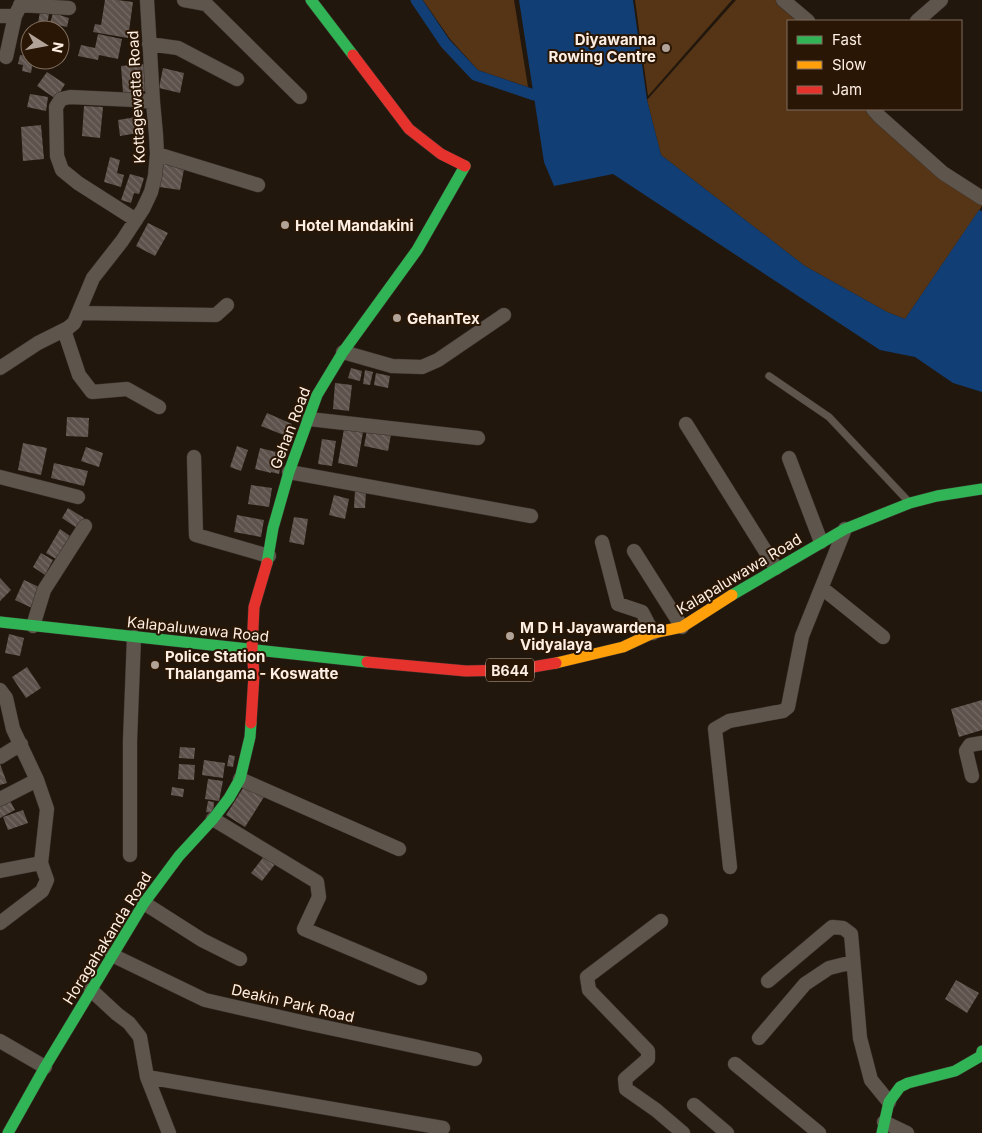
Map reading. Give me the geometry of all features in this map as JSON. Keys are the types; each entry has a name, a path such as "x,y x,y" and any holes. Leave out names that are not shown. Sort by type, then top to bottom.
{"street":[{"name":"Kottagewatta Road","path":"0,368 38,343 74,323 93,278 122,241 143,209 151,192 157,154 149,44 148,0"},
{"path":"184,0 206,4 300,97"},
{"name":"Gehan Road","path":"252,650 254,607 269,556 273,528 289,472 317,394 343,352 417,250 465,166 441,154 409,129 311,0"},
{"path":"783,0 807,20"},
{"path":"918,20 941,0"},
{"path":"0,16 19,7 69,8"},
{"path":"6,57 19,7"},
{"path":"149,44 178,48 237,79"},
{"path":"136,220 78,183 62,170 57,156 56,107 61,99 70,97 153,102"},
{"path":"875,110 879,116 943,172 982,198"},
{"path":"157,154 258,185"},
{"path":"79,313 216,315 227,304"},
{"path":"343,352 392,366 422,367 438,360 504,315"},
{"path":"64,330 78,374 92,392 127,388 159,407"},
{"path":"309,419 478,438"},
{"path":"686,424 776,568"},
{"path":"194,457 196,535 269,556"},
{"path":"789,458 820,542"},
{"path":"289,472 531,516"},
{"path":"0,477 78,497"},
{"name":"Kalapaluwawa Road","path":"0,622 426,668 515,670 570,660 623,647 653,633 682,627 724,599 845,529 910,503 937,496 982,489"},
{"path":"34,626 44,590 85,526"},
{"path":"730,866 715,729 729,721 783,711 788,707 802,636 845,529"},
{"path":"602,542 618,604 642,612 653,633"},
{"path":"634,551 682,627"},
{"path":"822,588 883,637"},
{"path":"130,855 130,741 134,637"},
{"name":"Horagahakanda Road","path":"8,1133 45,1067 144,903 179,856 213,819 229,798 240,778 250,737 254,675 252,650"},
{"path":"0,690 6,698 13,729 37,780 47,808 41,863 47,880 42,891 0,923"},
{"path":"972,776 966,752 970,745 982,743"},
{"path":"0,757 21,744"},
{"path":"240,778 399,849"},
{"path":"0,799 37,780"},
{"path":"213,819 317,882 319,897 304,930 420,978"},
{"path":"0,871 41,863"},
{"path":"144,903 202,940 240,959"},
{"path":"661,921 587,977 588,990 648,1051 648,1059 625,1079 626,1089 656,1110 683,1133"},
{"path":"768,982 832,927 843,928 851,934 860,1038 871,1080 889,1102"},
{"name":"Deakin Park Road","path":"112,955 205,1000 475,1059"},
{"path":"759,1038 806,984 829,968 853,962"},
{"path":"91,990 116,1014 129,1023 140,1037 147,1077 169,1133"},
{"path":"0,1040 45,1067"},
{"path":"907,1133 883,1128 889,1102 900,1087 908,1083 955,1071 982,1054"},
{"path":"735,1064 818,1133"},
{"path":"147,1077 443,1128"},
{"path":"694,1105 727,1133"}],"lane":[{"path":"768,376 829,417 910,503"}],"shaded area":[{"path":"423,0 514,0 528,87 478,70 450,39"},
{"name":"Diyawanna Rowing Centre","path":"635,0 732,0 648,96"},
{"path":"736,0 783,0 807,20 787,20 787,110 874,110 982,198 982,206 905,319 887,312 805,266 661,155 647,100"}],"water":[{"path":"519,0 633,0 647,100 661,155 805,266 887,312 905,319 979,210 982,211 982,392 953,383 915,357 880,350 613,174 554,186 544,162"}],"building":[{"path":"105,0 133,2 128,38 93,32 95,24 101,25"},
{"path":"40,12 49,14 48,20 39,20"},
{"path":"53,13 69,18 69,20 51,20"},
{"path":"98,34 122,39 118,59 99,55 98,60 78,56 81,45 95,48"},
{"path":"144,64 146,91 123,93 121,66"},
{"path":"163,68 184,73 180,93 159,88"},
{"path":"22,70 31,70 31,73"},
{"path":"47,72 65,84 56,99 37,86"},
{"path":"30,94 48,97 46,111 27,107"},
{"path":"84,106 103,107 100,138 82,136"},
{"path":"136,117 138,133 120,136 118,120"},
{"path":"41,125 44,159 23,161 21,127"},
{"path":"110,157 120,160 117,173 124,175 121,187 104,182"},
{"path":"163,161 185,164 180,190 159,187"},
{"path":"130,174 144,178 139,194 134,193 131,203 121,200"},
{"path":"148,223 168,233 155,256 136,246"},
{"path":"351,368 362,371 360,381 348,378"},
{"path":"365,370 373,372 370,385 363,384"},
{"path":"376,373 390,376 388,388 374,385"},
{"path":"335,383 352,385 349,411 333,409"},
{"path":"267,413 292,424 286,436 261,426"},
{"path":"67,417 89,418 88,437 66,436"},
{"path":"368,425 392,429 388,451 364,446"},
{"path":"344,429 363,432 357,467 338,463"},
{"path":"322,439 336,441 332,466 318,464"},
{"path":"23,443 47,448 41,475 18,470"},
{"path":"237,446 248,450 241,471 230,467"},
{"path":"86,447 103,453 99,467 81,461"},
{"path":"260,448 283,456 279,474 255,469"},
{"path":"54,463 88,471 84,486 51,478"},
{"path":"251,485 272,488 269,507 248,504"},
{"path":"355,490 366,491 365,508 354,508"},
{"path":"334,495 349,499 345,519 329,515"},
{"path":"68,508 84,518 77,528 62,518"},
{"path":"237,515 264,520 261,537 234,532"},
{"path":"294,517 308,519 304,545 289,542"},
{"path":"60,529 70,536 56,559 46,553"},
{"path":"41,553 53,560 45,575 33,567"},
{"path":"0,578 11,590 0,601"},
{"path":"24,580 41,588 32,608 15,600"},
{"path":"9,634 24,638 20,656 5,653"},
{"path":"27,667 41,688 26,698 12,677"},
{"path":"982,700 982,730 959,737 951,709"},
{"path":"180,747 195,748 194,759 179,758"},
{"path":"229,755 235,756 233,767 227,766"},
{"path":"204,760 225,763 223,778 202,775"},
{"path":"0,764 7,783 0,785"},
{"path":"179,764 195,765 194,780 178,779"},
{"path":"208,779 223,781 219,801 205,799"},
{"path":"245,785 264,797 245,827 226,815"},
{"path":"172,787 184,789 183,797 171,795"},
{"path":"9,799 15,810 0,818 0,804"},
{"path":"208,801 214,802 213,813 206,812"},
{"path":"23,810 28,823 8,830 3,817"},
{"path":"265,855 276,863 262,881 251,873"},
{"path":"956,980 979,993 967,1013 945,999"}],"waterway":[{"path":"416,0 445,43 475,75 534,95"}],"traffic: fast":[{"path":"311,0 353,55"},
{"path":"267,563 273,528 289,472 317,395 343,352 417,250 465,166"},
{"path":"732,595 845,529 910,503 937,496 982,489"},
{"path":"0,622 367,662"},
{"path":"8,1133 45,1067 144,903 179,856 213,819 229,798 240,779 250,737 251,723"},
{"path":"882,1133 889,1102 900,1087 908,1083 955,1071 981,1056 982,1051"}],"traffic: slow":[{"path":"556,663 623,647 653,633 682,627 732,595"}],"traffic: jam":[{"path":"353,55 409,129 441,154 465,166"},
{"path":"251,723 254,675 252,649 254,607 267,563"},
{"path":"367,662 466,671 515,670 556,663"}],"place":[{"name":"Diyawanna Rowing Centre","path":"666,48"},
{"name":"Hotel Mandakini","path":"285,225"},
{"name":"GehanTex","path":"397,318"},
{"name":"M D H Jayawardena Vidyalaya","path":"510,636"},
{"name":"Police Station Thalangama - Koswatte","path":"155,665"}]}
